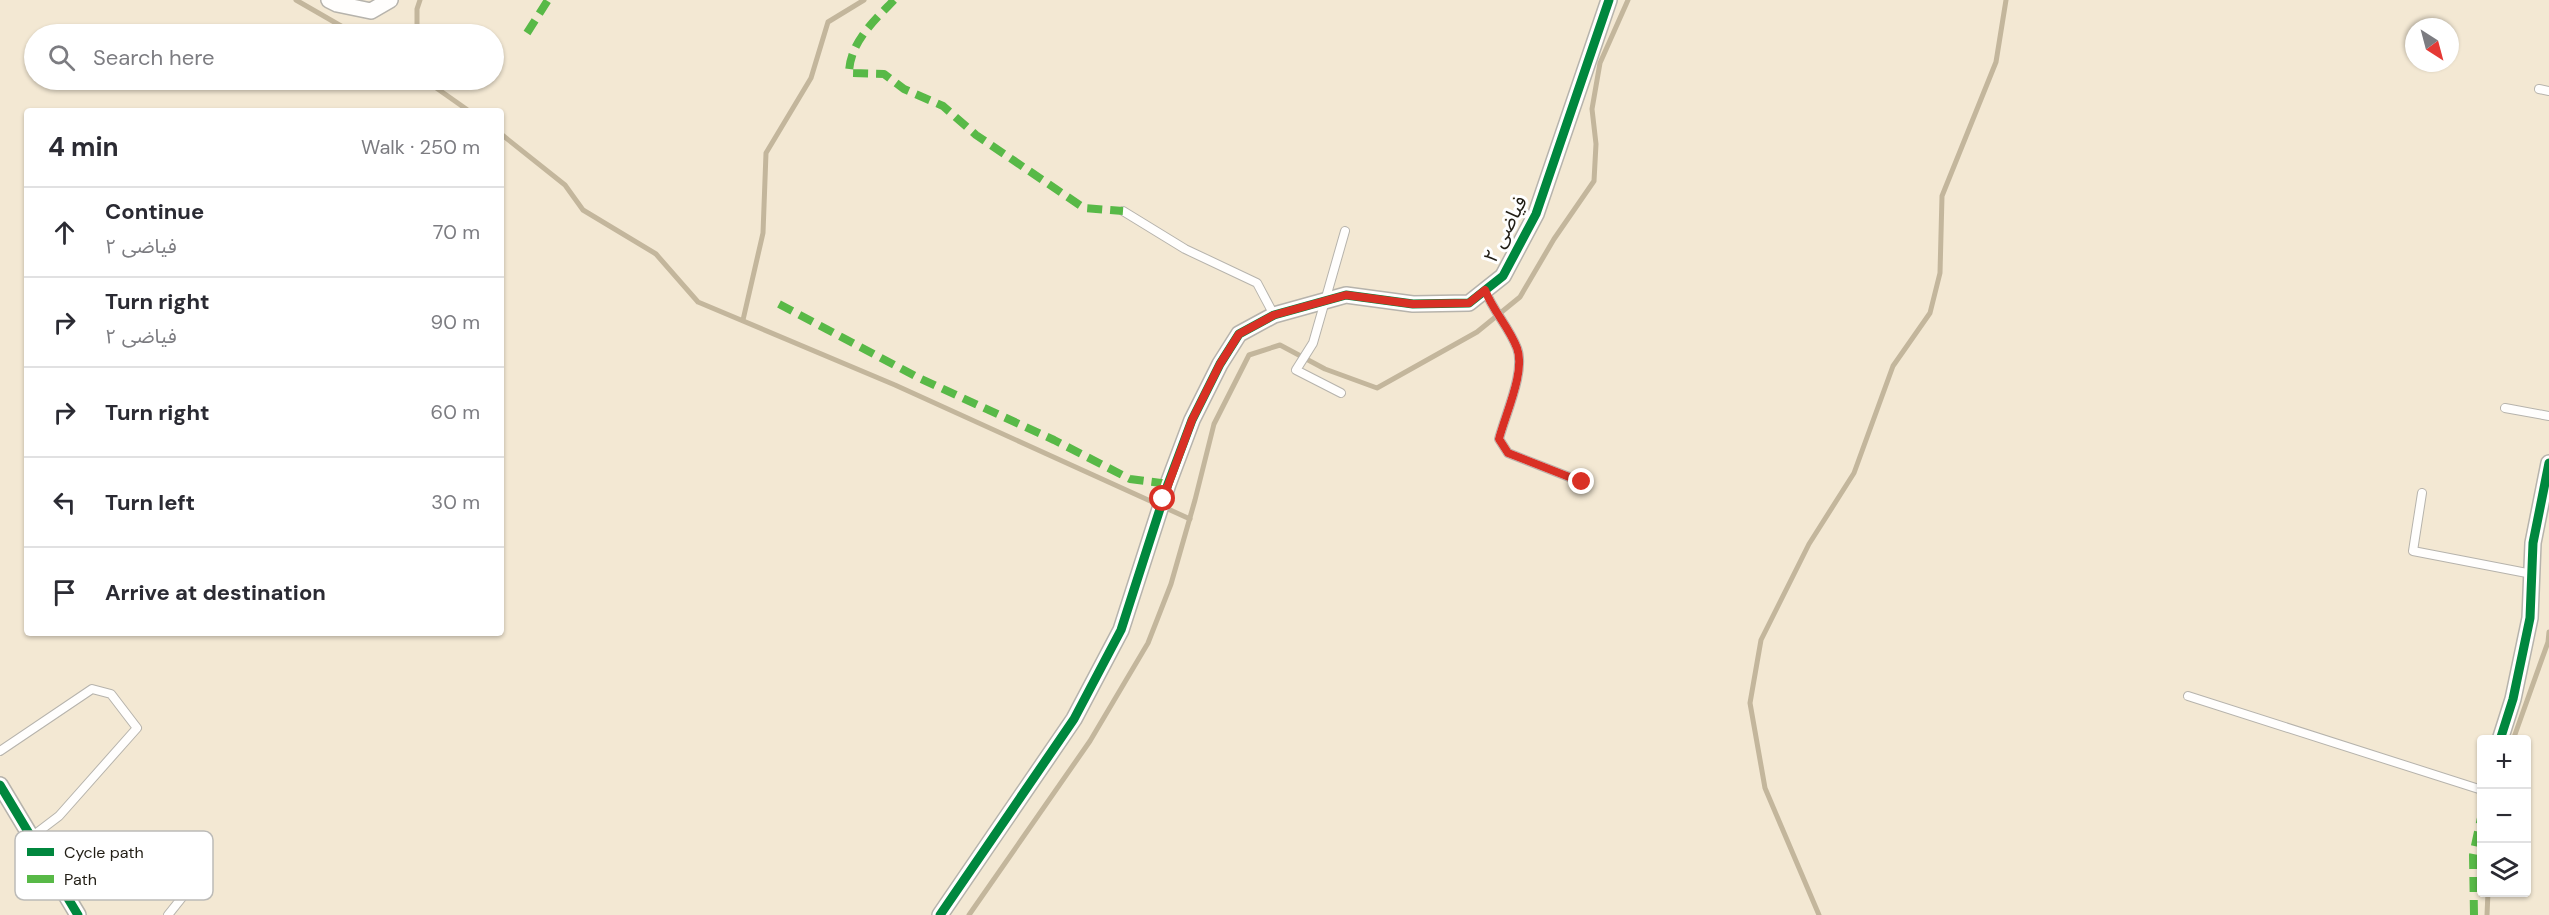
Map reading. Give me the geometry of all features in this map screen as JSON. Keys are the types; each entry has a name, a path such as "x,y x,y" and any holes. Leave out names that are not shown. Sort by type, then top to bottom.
{"street":[{"path":"329,0 337,4 371,11 390,0"},
{"name":"فیاضی ۲","path":"940,915 1074,719 1121,630 1163,499 1192,420 1220,364 1239,334 1274,315 1346,295 1413,304 1469,303 1503,276 1536,214 1608,0"},
{"path":"2502,735 2513,699 2530,618 2533,543 2549,463"},
{"path":"0,784 26,831"},
{"path":"69,900 78,915"}],"lane":[{"path":"2539,89 2549,91"},
{"path":"1123,211 1185,249 1257,283 1274,315"},
{"path":"1341,393 1296,370 1313,343 1345,231"},
{"path":"1485,290 1492,309 1518,350 1519,371 1499,439 1508,453 1582,482"},
{"path":"2505,408 2549,416"},
{"path":"2422,493 2413,551 2532,574"},
{"path":"0,752 92,689 111,694 138,728 59,816 39,831"},
{"path":"2188,696 2478,789"},
{"path":"168,915 180,900"}],"shaded area":[{"path":"0,0 2549,0 2549,915 0,915"}],"waterway":[{"path":"296,0 338,24"},
{"path":"417,24 417,9 420,0"},
{"path":"743,320 763,233 766,153 811,78 828,22 864,0"},
{"path":"969,915 1090,741 1148,643 1171,584 1214,424 1249,355 1280,345 1325,369 1377,388 1477,332 1520,297 1554,239 1594,181 1596,144 1592,109 1600,63 1628,0"},
{"path":"1819,915 1765,788 1750,703 1761,640 1809,544 1854,473 1893,366 1930,313 1940,273 1942,196 1996,62 2006,0"},
{"path":"439,90 465,108"},
{"path":"504,136 565,185 583,210 656,254 698,302 895,385 1190,519"},
{"path":"2515,735 2548,642 2549,632"},
{"path":"2487,915 2488,897"}],"marked path":[{"path":"527,33 548,0"},
{"path":"894,0 871,24 858,42 850,62 849,73 884,74 904,89 943,106 976,135 1084,208 1123,211"},
{"path":"779,304 919,378 1054,440 1130,479 1168,484"},
{"path":"2474,915 2473,855 2477,836"}],"cycle path":[{"path":"940,915 1074,719 1121,630 1168,484 1192,420 1220,364 1239,334 1274,315 1346,295 1413,304 1469,303 1503,276 1536,214 1609,0"},
{"path":"2502,735 2513,699 2530,618 2533,543 2549,463"},
{"path":"0,785 28,831"},
{"path":"69,900 78,915"}],"route":[{"path":"1163,499 1192,420 1220,364 1239,334 1274,315 1346,295 1413,304 1469,303 1485,290 1492,309 1518,350 1519,371 1499,439 1508,453 1582,482"}]}
